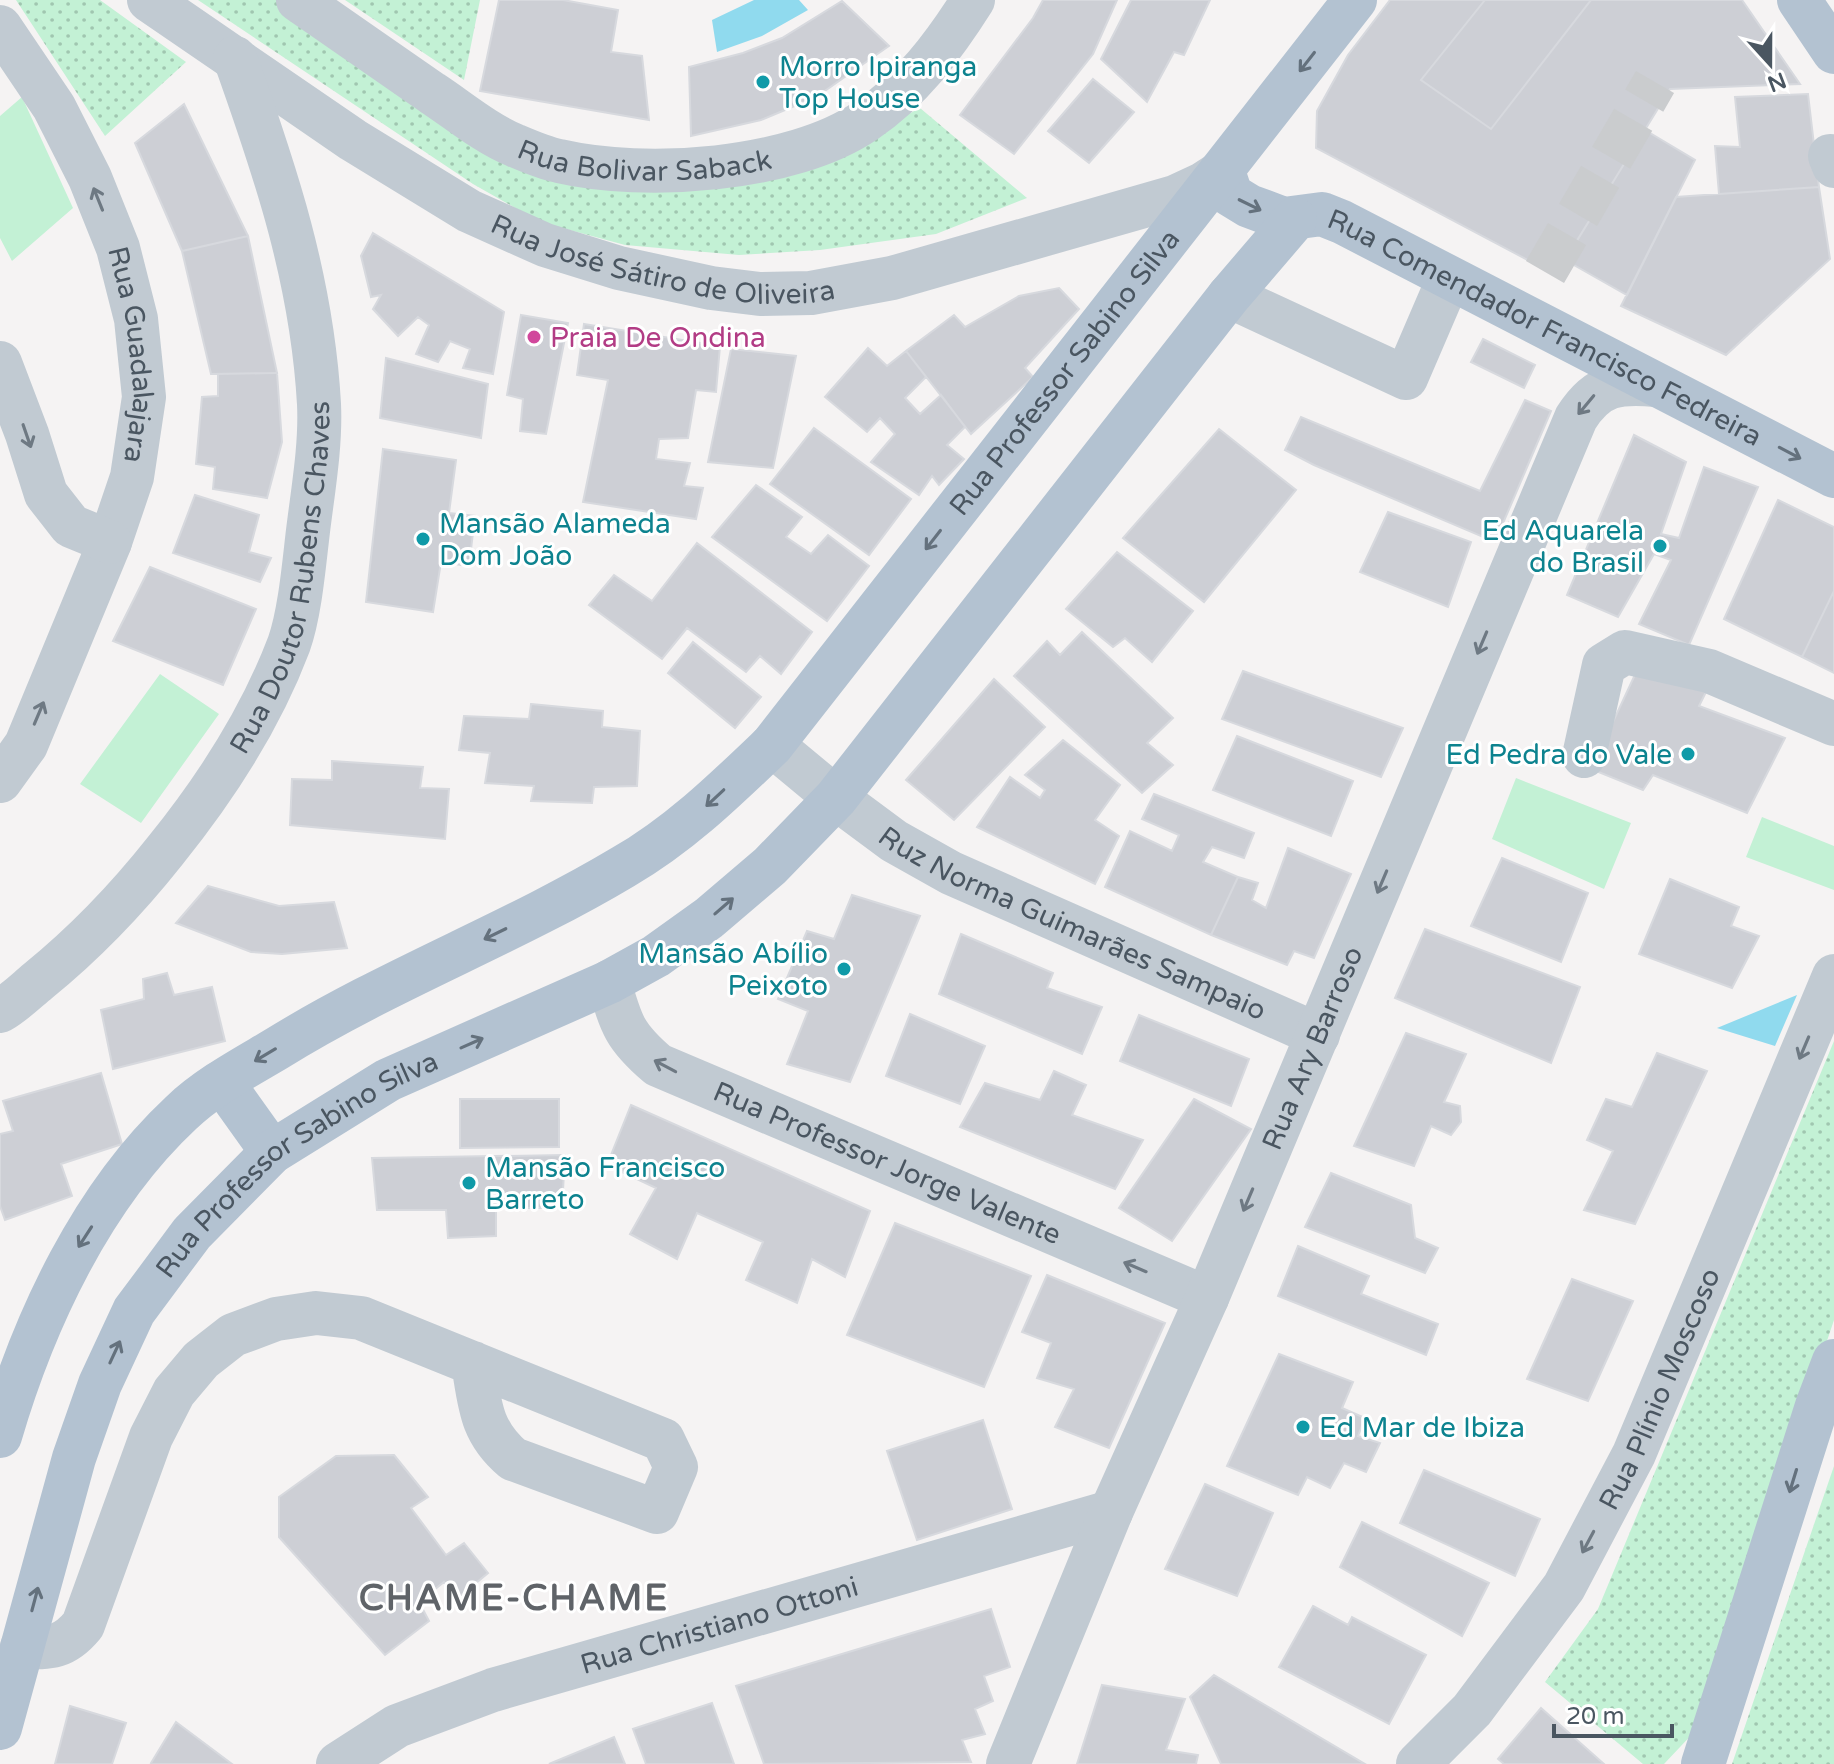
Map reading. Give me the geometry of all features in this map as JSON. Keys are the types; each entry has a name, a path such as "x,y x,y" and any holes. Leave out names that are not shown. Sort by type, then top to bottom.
{"main road":[{"name":"Rua Professor Sabino Silva","path":"0,1436 68,1263 131,1167 182,1112 222,1082 323,1020 549,908 626,866 702,811 772,745 1355,0"},
{"path":"1799,0 1834,52"},
{"name":"Rua Comendador Francisco Fedreira","path":"1223,171 1231,195 1284,219 1322,214 1834,476"},
{"name":"Rua Professor Sabino Silva","path":"0,1728 74,1458 100,1384 134,1311 192,1233 272,1152 388,1080 609,982 656,956 709,918 770,866 836,798 1229,296 1295,219"},
{"path":"222,1082 272,1152"},
{"path":"1703,1756 1834,1361"}],"street":[{"name":"Rua José Sátiro de Oliveira","path":"149,0 353,140 469,211 545,245 619,268 711,288 760,294 811,293 892,278 1175,197 1223,171"},
{"name":"Rua Bolivar Saback","path":"298,0 510,144 558,161 611,170 658,171 747,163 808,149 864,122 914,82 973,0"},
{"name":"Rua Guadalajara","path":"0,27 54,107 90,178 118,248 136,319 144,397 132,477 110,542 26,745 0,781"},
{"name":"Rua Doutor Rubens Chaves","path":"0,1011 75,951 133,891 205,801 256,719 290,641 313,491 318,391 311,328 296,246 270,155 235,58"},
{"path":"1229,296 1406,378 1449,278"},
{"path":"0,363 46,494 71,526 110,542"},
{"name":"Rua Ary Barroso","path":"1008,1764 1111,1512 1207,1298 1576,418 1585,404 1605,388 1629,383 1656,385"},
{"path":"1584,756 1604,665 1625,652 1709,671 1834,724"},
{"path":"772,745 836,798"},
{"name":"Ruz Norma Guimarães Sampaio","path":"836,798 894,841 951,873 1318,1035"},
{"name":"Rua Plínio Moscoso","path":"1418,1764 1480,1700 1564,1587 1578,1561 1634,1454 1834,976"},
{"name":"Rua Professor Jorge Valente","path":"609,982 621,1024 635,1045 658,1065 1207,1298"},
{"path":"22,1647 49,1648 71,1640 83,1625 151,1437 174,1392 201,1360 233,1335 276,1319 316,1313 361,1318 473,1363"},
{"name":"Rua Christiano Ottoni","path":"338,1764 397,1726 493,1690 1111,1512"}],"green space":[{"path":"16,0 100,0 186,62 105,136"},
{"path":"198,0 283,0 512,156 808,166 920,108 1027,198 936,234 820,250 739,255 625,245 540,222 473,184"},
{"path":"345,0 480,0 464,80"},
{"path":"22,97 73,208 12,261 0,238 0,116"},
{"path":"160,674 219,714 141,823 80,784"},
{"path":"1516,778 1631,823 1604,889 1492,839"},
{"path":"1762,817 1834,846 1834,890 1746,857"},
{"path":"1834,1041 1834,1320 1697,1729 1664,1764 1643,1764 1545,1682 1598,1609"},
{"path":"1834,1466 1834,1764 1732,1764"}],"water":[{"path":"754,0 799,0 808,10 762,36 717,52 712,20"},
{"path":"1797,995 1775,1046 1717,1028"}],"building":[{"path":"499,0 563,0 618,10 611,52 642,56 649,120 480,91"},
{"path":"1043,0 1117,0 1093,54 1014,154 960,115 1033,18"},
{"path":"1131,0 1210,0 1184,55 1174,52 1147,102 1101,59"},
{"path":"1390,0 1742,0 1800,84 1670,89 1556,275 1316,148 1317,111 1348,55"},
{"path":"1485,0 1591,0 1491,129 1421,80"},
{"name":"Morro Ipiranga Top House","path":"842,1 889,46 816,97 761,120 691,136 689,67 743,53 782,38"},
{"path":"1093,79 1134,112 1089,163 1048,131"},
{"path":"1808,94 1819,187 1719,194 1715,146 1740,147 1735,97"},
{"path":"184,104 248,236 182,251 135,143"},
{"path":"1645,130 1695,160 1627,295 1565,260"},
{"path":"1819,187 1830,259 1726,355 1621,306 1676,197"},
{"path":"373,233 504,312 493,374 463,368 470,349 450,341 438,362 416,354 429,325 418,317 398,336 373,309 381,295 371,297 361,256"},
{"path":"248,236 277,373 211,374 182,251"},
{"path":"1059,288 1079,309 1025,368 1033,377 971,434 906,351 954,315 965,327 1019,296"},
{"path":"521,315 568,323 546,434 520,431 523,399 507,395"},
{"path":"584,324 720,346 716,392 696,390 688,438 659,439 656,459 690,463 684,486 703,488 696,519 583,502 608,380 577,375"},
{"path":"1483,339 1535,365 1524,388 1471,362"},
{"path":"868,348 887,366 906,351 926,377 905,398 920,414 941,395 965,427 947,445 964,459 939,485 932,476 919,495 871,462 895,434 880,418 867,432 825,397"},
{"path":"731,349 796,356 773,468 708,462"},
{"path":"386,358 488,384 481,438 380,418"},
{"path":"277,373 282,442 267,498 213,489 215,467 196,464 202,397 218,396 218,374"},
{"path":"1525,400 1551,411 1495,542 1285,450 1301,417 1480,491"},
{"path":"814,428 911,499 869,555 770,484"},
{"path":"1219,429 1296,490 1204,602 1123,538"},
{"name":"Ed Aquarela do Brasil","path":"1634,435 1686,462 1661,534 1679,538 1704,467 1758,487 1689,645 1639,624 1671,560 1654,554 1618,617 1567,595"},
{"name":"Mansão Alameda Dom João","path":"383,449 456,460 449,513 475,516 469,566 441,562 433,612 366,602"},
{"path":"756,485 802,517 786,537 811,554 828,535 869,566 827,621 712,537"},
{"path":"195,495 259,515 249,552 271,558 260,582 173,553"},
{"path":"1778,500 1834,527 1834,591 1802,657 1724,619"},
{"path":"1388,512 1471,542 1448,607 1360,572"},
{"path":"697,543 812,632 781,674 760,656 746,672 687,628 662,659 589,605 614,575 652,601"},
{"path":"1117,552 1193,611 1152,662 1125,638 1113,647 1066,609"},
{"path":"150,567 256,609 223,685 113,641"},
{"path":"1834,591 1834,673 1802,657"},
{"path":"1082,632 1173,718 1147,743 1173,765 1142,793 1014,676 1047,641 1060,655"},
{"path":"693,642 761,697 735,728 668,673"},
{"name":"Ed Pedra do Vale","path":"1639,666 1706,692 1699,706 1785,738 1747,813 1653,775 1643,790 1591,769"},
{"path":"1243,671 1403,728 1381,777 1222,719"},
{"path":"994,679 1045,727 954,820 906,780"},
{"path":"531,704 603,711 602,727 640,731 637,786 594,787 592,803 531,801 534,786 485,783 490,753 459,750 464,716 529,719"},
{"path":"1237,736 1353,781 1331,836 1213,790"},
{"path":"1063,740 1120,785 1095,820 1119,836 1095,884 977,827 1010,777 1040,798 1045,790 1025,775"},
{"path":"332,761 423,767 420,788 449,789 445,839 290,825 292,779 332,780"},
{"path":"1154,794 1254,833 1244,858 1212,847 1203,862 1238,877 1211,935 1105,887 1130,831 1172,851 1179,835 1142,819"},
{"path":"1288,848 1351,874 1314,958 1294,951 1287,965 1211,935 1238,877 1258,883 1252,900 1266,908"},
{"path":"1502,858 1588,893 1561,962 1471,926"},
{"path":"1670,879 1739,907 1731,926 1759,936 1732,988 1639,954"},
{"path":"208,886 279,906 334,902 347,948 282,954 251,952 176,923"},
{"name":"Mansão Abílio Peixoto","path":"852,895 920,916 850,1082 787,1064 808,1011 778,999 807,931 834,939"},
{"path":"1425,929 1580,987 1551,1063 1395,998"},
{"path":"961,934 1053,973 1047,988 1102,1007 1082,1054 939,994"},
{"path":"167,973 174,995 212,987 225,1041 113,1069 101,1010 144,999 143,979"},
{"path":"910,1014 985,1046 960,1104 886,1076"},
{"path":"1139,1015 1249,1059 1231,1106 1120,1061"},
{"path":"1406,1033 1466,1054 1444,1102 1460,1106 1461,1122 1451,1135 1431,1126 1414,1166 1354,1146"},
{"path":"1657,1053 1707,1071 1635,1224 1584,1210 1613,1151 1587,1140 1606,1099 1632,1107"},
{"path":"1054,1071 1086,1085 1072,1115 1143,1140 1115,1189 960,1127 985,1083 1040,1100"},
{"path":"101,1073 122,1144 61,1164 72,1196 5,1220 0,1206 0,1134 13,1131 3,1101"},
{"path":"460,1099 559,1099 559,1147 460,1148"},
{"path":"1194,1099 1251,1129 1172,1241 1119,1208"},
{"path":"631,1105 870,1211 845,1277 812,1259 797,1303 746,1280 763,1242 697,1213 677,1259 630,1234 656,1188 607,1165"},
{"name":"Mansão Francisco Barreto","path":"565,1155 562,1208 496,1208 496,1236 448,1238 446,1210 377,1210 372,1158"},
{"path":"1331,1173 1411,1205 1415,1238 1438,1248 1425,1273 1305,1227"},
{"path":"895,1223 1031,1276 984,1387 847,1335"},
{"path":"1298,1246 1369,1276 1361,1294 1438,1324 1426,1355 1278,1296"},
{"path":"1047,1275 1165,1323 1109,1448 1055,1427 1074,1389 1037,1378 1051,1343 1022,1332"},
{"path":"1572,1279 1633,1301 1588,1401 1527,1379"},
{"name":"Ed Mar de Ibiza","path":"1279,1354 1353,1382 1342,1408 1365,1418 1358,1436 1380,1443 1366,1472 1344,1463 1330,1488 1307,1477 1298,1495 1227,1466"},
{"path":"983,1420 1012,1509 917,1540 887,1451"},
{"path":"394,1455 428,1497 411,1508 446,1555 464,1543 488,1573 458,1598 444,1582 419,1602 429,1621 385,1655 279,1537 279,1497 336,1456"},
{"path":"1424,1470 1540,1519 1515,1576 1400,1523"},
{"path":"1205,1484 1273,1513 1237,1596 1165,1569"},
{"path":"1362,1522 1489,1583 1462,1636 1340,1567"},
{"path":"1313,1606 1348,1625 1352,1617 1426,1655 1389,1724 1279,1667"},
{"path":"991,1609 1010,1667 984,1676 993,1701 975,1709 985,1734 962,1740 971,1762 764,1764 736,1686"},
{"path":"1214,1675 1365,1764 1221,1764 1190,1697"},
{"path":"1102,1685 1185,1699 1166,1750 1198,1755 1196,1764 1077,1764"},
{"path":"712,1703 734,1764 646,1764 633,1729"},
{"path":"70,1706 126,1723 112,1764 55,1764"},
{"path":"1541,1708 1604,1764 1504,1764 1498,1759"},
{"path":"176,1722 232,1764 151,1763"},
{"path":"614,1737 625,1764 549,1764"}],"tunnel":[{"path":"1545,272 1655,82"}],"place":[{"name":"Morro Ipiranga Top House","path":"763,82"},
{"name":"Praia De Ondina","path":"534,337"},
{"name":"Mansão Alameda Dom João","path":"423,539"},
{"name":"Ed Aquarela do Brasil","path":"1660,546"},
{"name":"Ed Pedra do Vale","path":"1688,754"},
{"name":"Mansão Abílio Peixoto","path":"844,969"},
{"name":"Mansão Francisco Barreto","path":"469,1183"},
{"name":"Ed Mar de Ibiza","path":"1303,1427"}],"district":[{"name":"CHAME-CHAME","path":"514,1597"}]}
